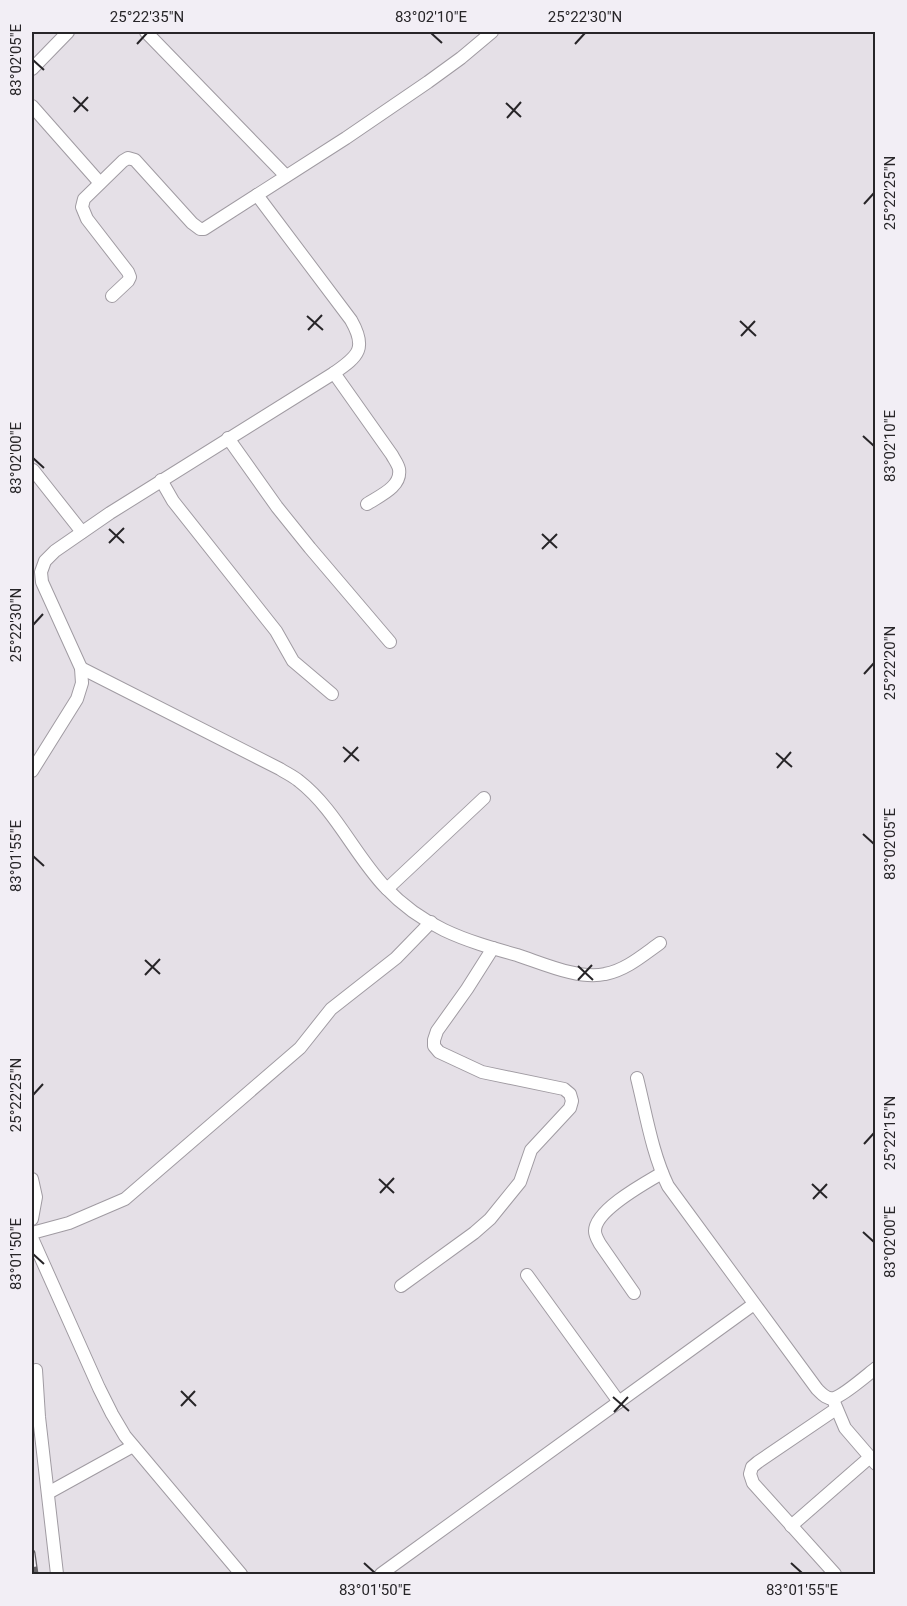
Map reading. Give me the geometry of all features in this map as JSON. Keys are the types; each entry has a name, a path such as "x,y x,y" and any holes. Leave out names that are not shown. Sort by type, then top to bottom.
{"street":[{"path":"32,69 68,32"},
{"path":"146,32 286,176"},
{"path":"112,296 130,277 87,219 82,207 84,199 123,160 132,158 192,224 200,229 209,227 428,82 483,34"},
{"path":"32,106 100,183"},
{"path":"32,771 77,699 82,683 81,668 42,582 36,576 45,561 82,532 161,480 334,373 348,363 357,352 360,344 358,333 351,320 257,195"},
{"path":"334,373 399,468 396,482 391,488 367,504"},
{"path":"228,438 310,548 390,642"},
{"path":"33,470 82,532"},
{"path":"161,480 172,501 276,631 292,661 332,694"},
{"path":"81,668 299,780 334,818 372,872 387,889 421,917 444,930 493,948 585,974 603,975 624,967 660,943"},
{"path":"387,889 484,798"},
{"path":"32,1233 69,1223 125,1198 300,1048 331,1009 396,958 431,922"},
{"path":"401,1286 490,1219 520,1182 531,1150 570,1107 572,1101 570,1094 564,1089 482,1072 439,1052 434,1046 437,1031 493,948"},
{"path":"638,1078 662,1173 668,1186 816,1389 835,1403 845,1428 872,1461 791,1526"},
{"path":"634,1293 600,1244 594,1229 597,1222 615,1202 662,1173"},
{"path":"32,1179 36,1197 32,1220"},
{"path":"32,1238 112,1414 125,1436 241,1575"},
{"path":"526,1275 619,1402"},
{"path":"381,1575 754,1304"},
{"path":"835,1575 753,1483 750,1474 752,1467 876,1368"},
{"path":"36,1370 39,1417 57,1575"},
{"path":"48,1493 133,1446"}],"railway":[{"path":"32,1553 35,1574"}]}
